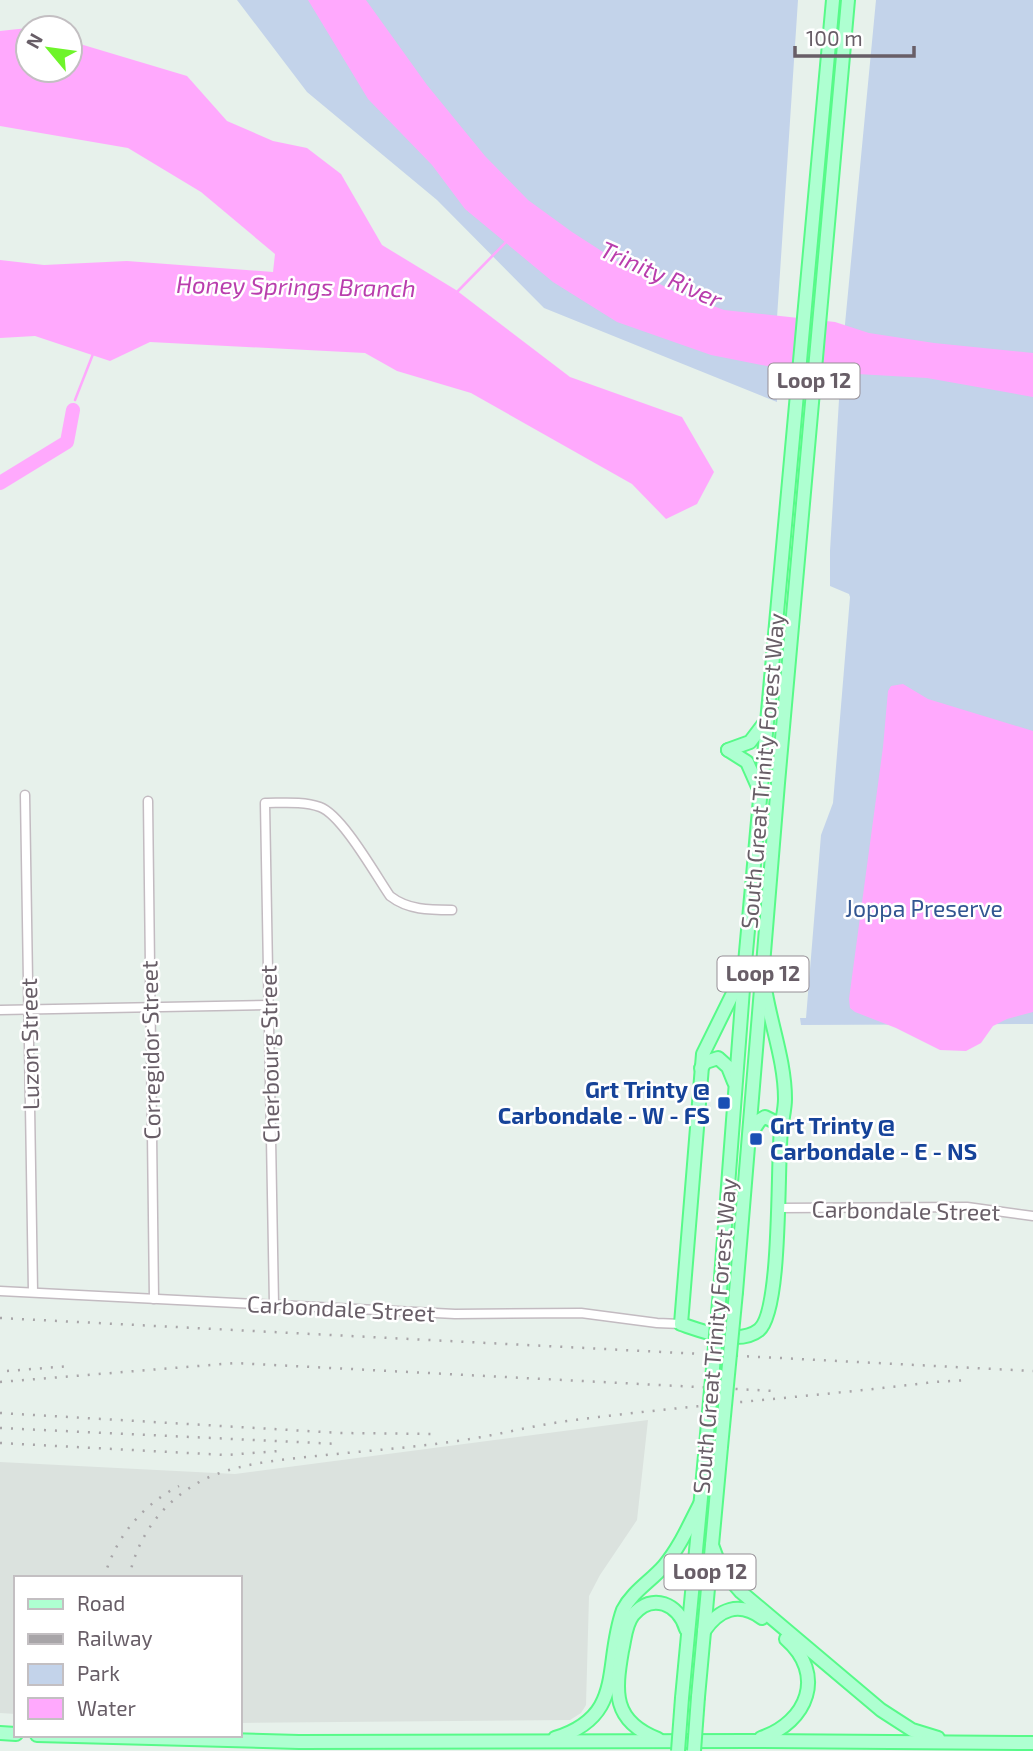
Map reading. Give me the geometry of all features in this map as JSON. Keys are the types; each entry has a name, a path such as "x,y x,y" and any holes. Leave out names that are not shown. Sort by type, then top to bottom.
{"main road":[{"name":"South Great Trinity Forest Way","path":"678,1751 720,1291 760,792 833,0"},
{"name":"South Great Trinity Forest Way","path":"694,1751 848,0"},
{"path":"760,792 747,762 728,750 750,742 768,718"},
{"path":"764,755 771,765 770,785 775,813"},
{"path":"745,963 730,1002 706,1045 701,1068 681,1324 705,1332 738,1337 761,1328 767,1317 771,1304 778,1208 784,1080 763,976"},
{"path":"701,1068 712,1059 724,1061 732,1073 737,1091"},
{"path":"750,1135 755,1125 765,1117 777,1123 781,1130"},
{"path":"540,1743 578,1730 597,1713 605,1695 623,1610 631,1598 667,1563 700,1504"},
{"path":"712,1545 721,1569 741,1592 881,1710 912,1730 966,1743"},
{"path":"665,1742 633,1725 619,1702 617,1683 626,1628 638,1610 659,1603 677,1611 683,1619 687,1634"},
{"path":"704,1631 719,1614 743,1608 760,1616 795,1647 801,1656 807,1674 807,1687 800,1710 785,1728 751,1741"},
{"path":"83,1737 292,1746 751,1741 1033,1743"}],"street":[{"name":"Luzon Street","path":"25,795 33,1292"},
{"name":"Corregidor Street","path":"148,801 154,1299"},
{"name":"Cherbourg Street","path":"274,1305 265,803 322,807 340,823 390,896 412,908 452,910"},
{"path":"0,1010 270,1005"},
{"name":"Carbondale Street","path":"778,1208 967,1207 1033,1216"},
{"name":"Carbondale Street","path":"0,1291 455,1314 581,1313 657,1324 681,1324"}],"shaded area":[{"path":"648,1420 637,1520 589,1596 586,1705 581,1713 570,1720 242,1723 242,1576 14,1576 14,1714 0,1713 0,1462 235,1474"}],"green space":[{"path":"237,0 798,0 777,318 777,402 544,308 437,200 307,92"},
{"name":"Joppa Preserve","path":"876,0 1033,0 1033,1024 801,1025 800,1018 806,1018 821,835 833,803 850,597 849,594 830,586 830,551 841,366"}],"water":[{"path":"308,0 366,0 427,85 485,156 528,200 631,270 676,292 724,310 835,322 869,333 934,343 1033,353 1033,397 927,378 787,370 711,355 617,322 553,282 465,209 432,165 368,99"},
{"path":"14,30 14,84 84,84 84,45 187,76 227,121 273,141 307,148 341,174 382,245 456,290 570,377 682,417 714,472 697,504 666,519 632,484 471,393 397,371 365,353 150,342 110,361 35,336 0,338 0,260 44,265 127,261 273,272 275,254 201,192 128,148 0,126 0,31"},
{"path":"903,684 928,699 1033,731 1033,1012 993,1026 981,1043 966,1051 940,1050 850,1008 888,691 891,686"}],"waterway":[{"name":"Honey Springs Branch","path":"456,293 508,240"},
{"name":"Honey Springs Branch","path":"75,400 93,354"},
{"name":"Honey Springs Branch","path":"0,483 67,442 73,410"}],"railway":[{"path":"0,1318 1033,1371"},
{"path":"0,1382 235,1363 775,1391"},
{"path":"7,1371 70,1366"},
{"path":"130,1576 139,1546 167,1507 192,1486 207,1478 247,1466 439,1443 613,1415 970,1380"},
{"path":"0,1413 341,1433 435,1434"},
{"path":"0,1428 339,1444"},
{"path":"0,1443 226,1455 279,1451"},
{"path":"105,1576 115,1549 132,1524 153,1503 179,1486"}],"place":[{"name":"Grt Trinty @ Carbondale - W - FS","path":"724,1103"},
{"name":"Grt Trinty @ Carbondale - E - NS","path":"756,1139"}],"water label":[{"name":"Trinity River","path":"661,275"}]}
